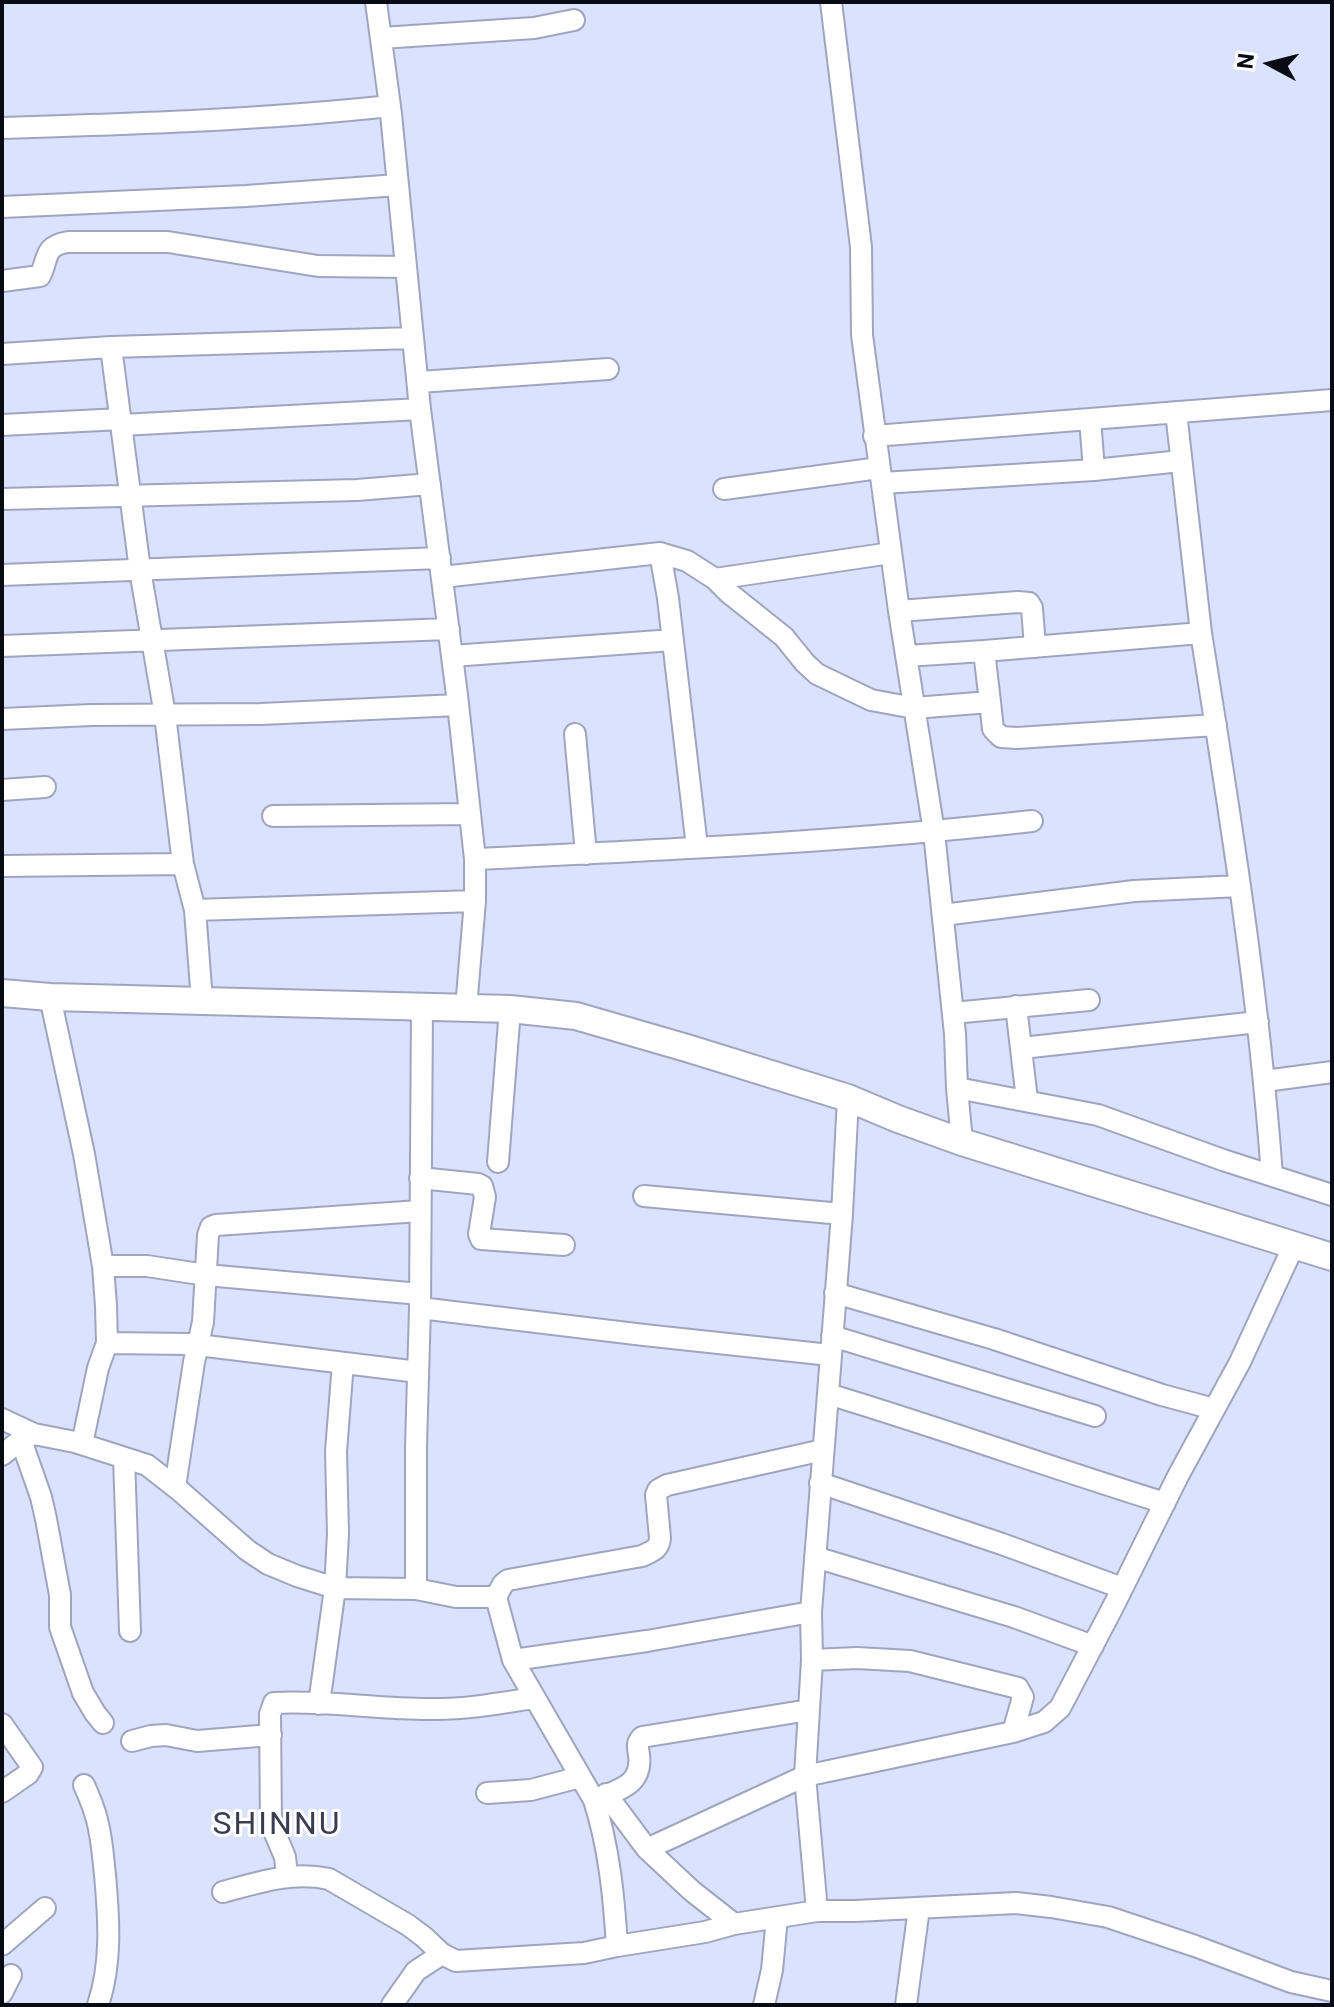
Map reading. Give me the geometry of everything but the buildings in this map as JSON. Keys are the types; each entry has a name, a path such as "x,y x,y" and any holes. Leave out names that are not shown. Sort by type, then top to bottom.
{"main road":[{"path":"2,993 50,997 510,1009 576,1016 848,1098 962,1142 1332,1257"}],"street":[{"path":"376,2 390,106 420,409 475,859 475,901 466,1008"},
{"path":"831,2 861,247 862,335 874,436 934,832 953,1013 962,1142"},
{"path":"381,38 534,28 574,20"},
{"path":"2,128 304,115 390,106"},
{"path":"2,207 246,196 398,185"},
{"path":"2,281 40,276 48,251 68,242 168,242 318,266 406,267"},
{"path":"2,354 111,347 413,338"},
{"path":"111,347 140,570 165,715 183,864 195,910 202,1001"},
{"path":"419,382 608,369"},
{"path":"874,436 1332,400"},
{"path":"2,425 420,409"},
{"path":"1176,412 1201,633 1258,1022 1272,1176"},
{"path":"1090,419 1094,470"},
{"path":"724,489 880,475 1094,470 1181,461"},
{"path":"2,499 357,490 430,484"},
{"path":"660,553 697,847"},
{"path":"2,575 140,570 441,567 660,553 687,561 715,579 784,637 817,674 871,700 914,708 990,702"},
{"path":"715,579 891,553"},
{"path":"899,611 1029,603 1035,647"},
{"path":"2,646 449,629"},
{"path":"906,656 1201,633"},
{"path":"452,656 673,640"},
{"path":"984,651 993,729 1001,737 1216,725"},
{"path":"2,719 261,714 458,705"},
{"path":"575,734 586,854"},
{"path":"2,790 45,787"},
{"path":"273,816 470,814"},
{"path":"475,859 934,832 1032,821"},
{"path":"2,866 183,864"},
{"path":"943,915 1134,891 1240,886"},
{"path":"195,910 475,901"},
{"path":"50,997 84,1154 103,1266 107,1343 98,1368 82,1444"},
{"path":"953,1013 1089,1000"},
{"path":"416,1589 422,1006"},
{"path":"1016,1006 1027,1100"},
{"path":"498,1162 510,1009"},
{"path":"1022,1048 1258,1022"},
{"path":"1265,1081 1332,1072"},
{"path":"957,1088 1098,1115 1332,1195"},
{"path":"817,1911 805,1776 812,1660 811,1612 848,1098"},
{"path":"420,1178 482,1186 485,1197 479,1234 481,1239 564,1245"},
{"path":"644,1196 842,1214"},
{"path":"175,1487 203,1322 211,1227 420,1211"},
{"path":"647,1849 805,1776 1013,1732 1044,1722 1060,1708 1240,1362 1294,1245"},
{"path":"103,1266 147,1266 420,1301 644,1335 831,1345 1095,1416"},
{"path":"835,1293 994,1339 1162,1395 1214,1409"},
{"path":"107,1343 198,1345 418,1372"},
{"path":"319,1704 335,1588 338,1534 336,1451 343,1363"},
{"path":"828,1394 1165,1503"},
{"path":"2,1419 28,1437 82,1444 147,1465 247,1550 268,1564 297,1576 335,1588 416,1589 456,1597 496,1597"},
{"path":"2,1455 28,1437"},
{"path":"28,1437 60,1595 60,1627 83,1693 103,1723"},
{"path":"734,1924 692,1891 647,1849 580,1777 513,1660 496,1597 508,1580 642,1556 656,1550 660,1538 656,1495 667,1485 823,1450"},
{"path":"124,1458 130,1631"},
{"path":"820,1483 1122,1588"},
{"path":"815,1557 1014,1617 1093,1646"},
{"path":"513,1660 647,1641 811,1612"},
{"path":"812,1660 857,1658 910,1661 1018,1688 1023,1697 1013,1732"},
{"path":"287,1876 285,1857 271,1824 270,1714 274,1703 434,1710 534,1698"},
{"path":"600,1797 633,1781 638,1774 637,1746 642,1737 809,1710"},
{"path":"2,1724 32,1767 28,1774 2,1792"},
{"path":"132,1741 166,1735 197,1741 271,1735"},
{"path":"487,1793 531,1790 580,1777"},
{"path":"84,1785 97,1817 106,1891 108,1960 98,2005"},
{"path":"600,1797 600,1819 613,1895 617,1946"},
{"path":"223,1892 287,1876 329,1879 408,1925 442,1954 456,1961 584,1953 817,1911 1016,1903 1108,1917 1291,1982 1332,1991"},
{"path":"2,1945 45,1908"},
{"path":"906,2005 919,1908"},
{"path":"764,2005 772,1970 777,1918"},
{"path":"392,2005 416,1971 442,1954"}],"district":[{"name":"SHINNU","path":"277,1826"}]}
